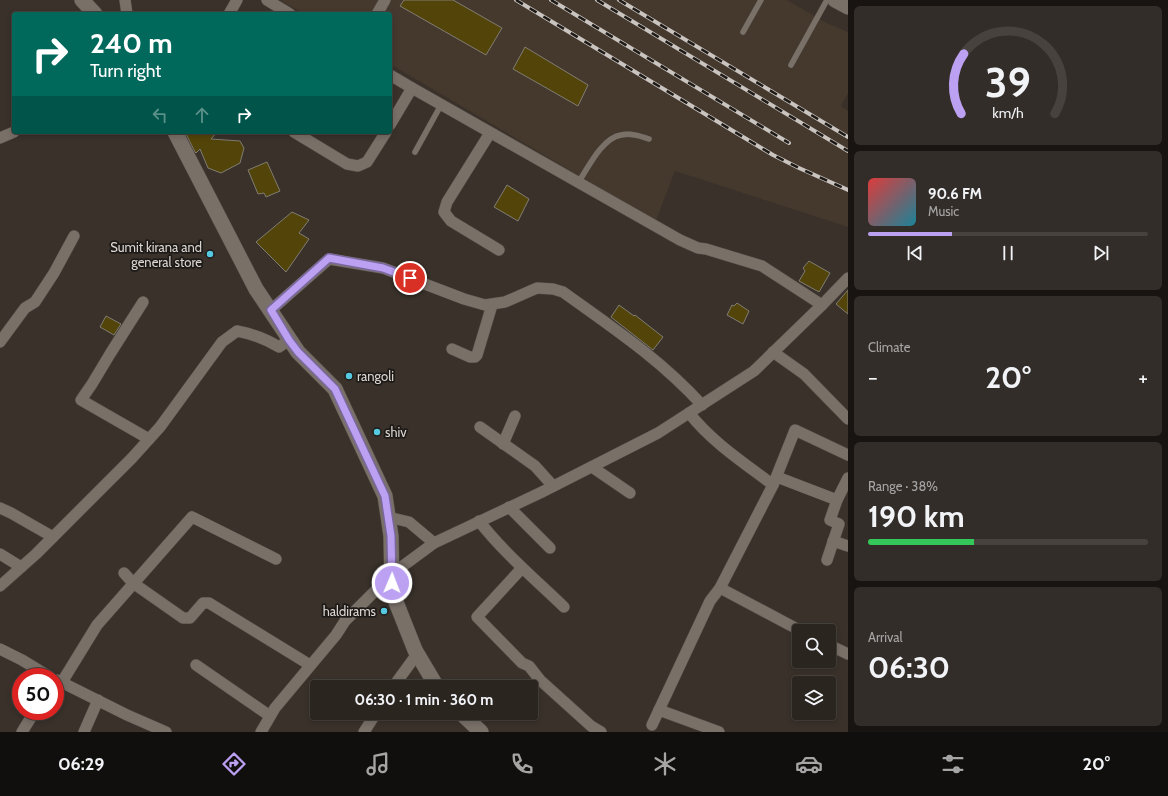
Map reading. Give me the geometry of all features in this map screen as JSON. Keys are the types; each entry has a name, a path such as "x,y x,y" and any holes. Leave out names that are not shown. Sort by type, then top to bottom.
{"main road":[{"path":"82,0 92,12"},
{"path":"834,0 848,7"},
{"path":"176,134 256,289 298,352 335,389 385,496 391,536 392,592 417,654 433,680"},
{"path":"468,720 481,732"}],"street":[{"path":"125,0 127,12"},
{"path":"230,12 237,0"},
{"path":"267,0 287,12"},
{"path":"378,12 385,0"},
{"path":"392,76 680,240 698,248 762,266 822,305"},
{"path":"392,122 412,88"},
{"path":"0,138 12,133"},
{"path":"490,133 447,202 444,212 446,217 451,221 500,250"},
{"path":"297,134 347,164 358,166 367,162 385,134"},
{"path":"0,342 25,308 35,302 54,273 74,236"},
{"path":"271,310 329,258 383,268 464,299 486,305 505,302 537,288 553,289 564,292 644,350 668,370 702,405"},
{"path":"261,732 275,708 323,651 345,621 357,607 392,574 434,543 592,467 658,433 702,405 754,371 848,278"},
{"path":"143,302 81,400 149,439"},
{"path":"452,349 470,356 475,357 477,355 492,305"},
{"path":"0,586 53,537 132,458 160,427 222,342 237,332 253,334 279,347 289,340"},
{"path":"773,352 804,374 848,419"},
{"path":"689,413 702,429 719,444 775,481 837,500"},
{"path":"503,444 515,416"},
{"path":"480,427 535,466 553,486"},
{"path":"652,725 710,601 720,588 775,481 795,430 848,455"},
{"path":"592,467 630,493"},
{"path":"827,560 839,524 830,520 837,500 848,478"},
{"path":"509,507 550,548"},
{"path":"0,508 53,537"},
{"path":"64,672 91,633 192,517 276,559"},
{"path":"388,517 409,522 434,543"},
{"path":"479,521 490,536 564,607"},
{"path":"833,541 848,546"},
{"path":"0,554 21,567"},
{"path":"522,568 477,618 522,663 529,666 540,680 591,726 601,732"},
{"path":"124,573 133,583 183,618 190,618 203,603 209,603 310,665"},
{"path":"720,588 792,626"},
{"path":"836,648 848,654"},
{"path":"0,649 35,668"},
{"path":"398,680 417,654"},
{"path":"196,665 270,716"},
{"path":"64,684 127,715 166,732"},
{"path":"84,732 98,700"},
{"path":"659,710 719,732"},
{"path":"22,732 29,720"},
{"path":"364,732 372,720"}],"lane":[{"path":"743,32 761,0"},
{"path":"791,65 828,0"},
{"path":"415,152 442,105"},
{"path":"578,183 596,154 605,143 612,138 630,134 649,139"}],"shaded area":[{"path":"280,0 787,0 827,23 848,32 848,93 841,106 848,111 848,227 675,171 656,221 392,65 392,12 301,12"}],"building":[{"path":"404,0 453,0 502,28 486,55 400,6"},
{"path":"525,47 588,85 578,106 513,69"},
{"path":"186,134 215,134 211,139 240,141 244,148 240,163 221,173 208,168 200,149 196,153"},
{"path":"267,162 280,191 266,197 264,193 258,194 248,170"},
{"path":"507,185 529,199 518,221 494,207"},
{"path":"292,212 309,220 299,233 309,239 286,272 256,242"},
{"path":"809,261 830,273 819,292 799,281 805,271 803,268"},
{"path":"848,290 848,314 836,304"},
{"path":"737,303 749,311 743,324 727,315 732,305 734,306"},
{"path":"619,305 634,316 635,315 663,337 653,350 611,317"},
{"path":"106,316 121,324 114,335 100,327"}],"railway":[{"path":"516,0 773,155 848,190"},
{"path":"551,0 789,143"},
{"path":"597,0 848,151"},
{"path":"619,0 848,137"}],"place":[{"name":"Sumit kirana and general store","path":"210,254"},
{"name":"rangoli","path":"349,376"},
{"name":"shiv","path":"377,432"},
{"name":"haldirams","path":"384,611"}],"route":[{"path":"392,583 391,536 385,496 335,389 298,352 271,310 288,293 329,258 383,268 410,278"}]}
